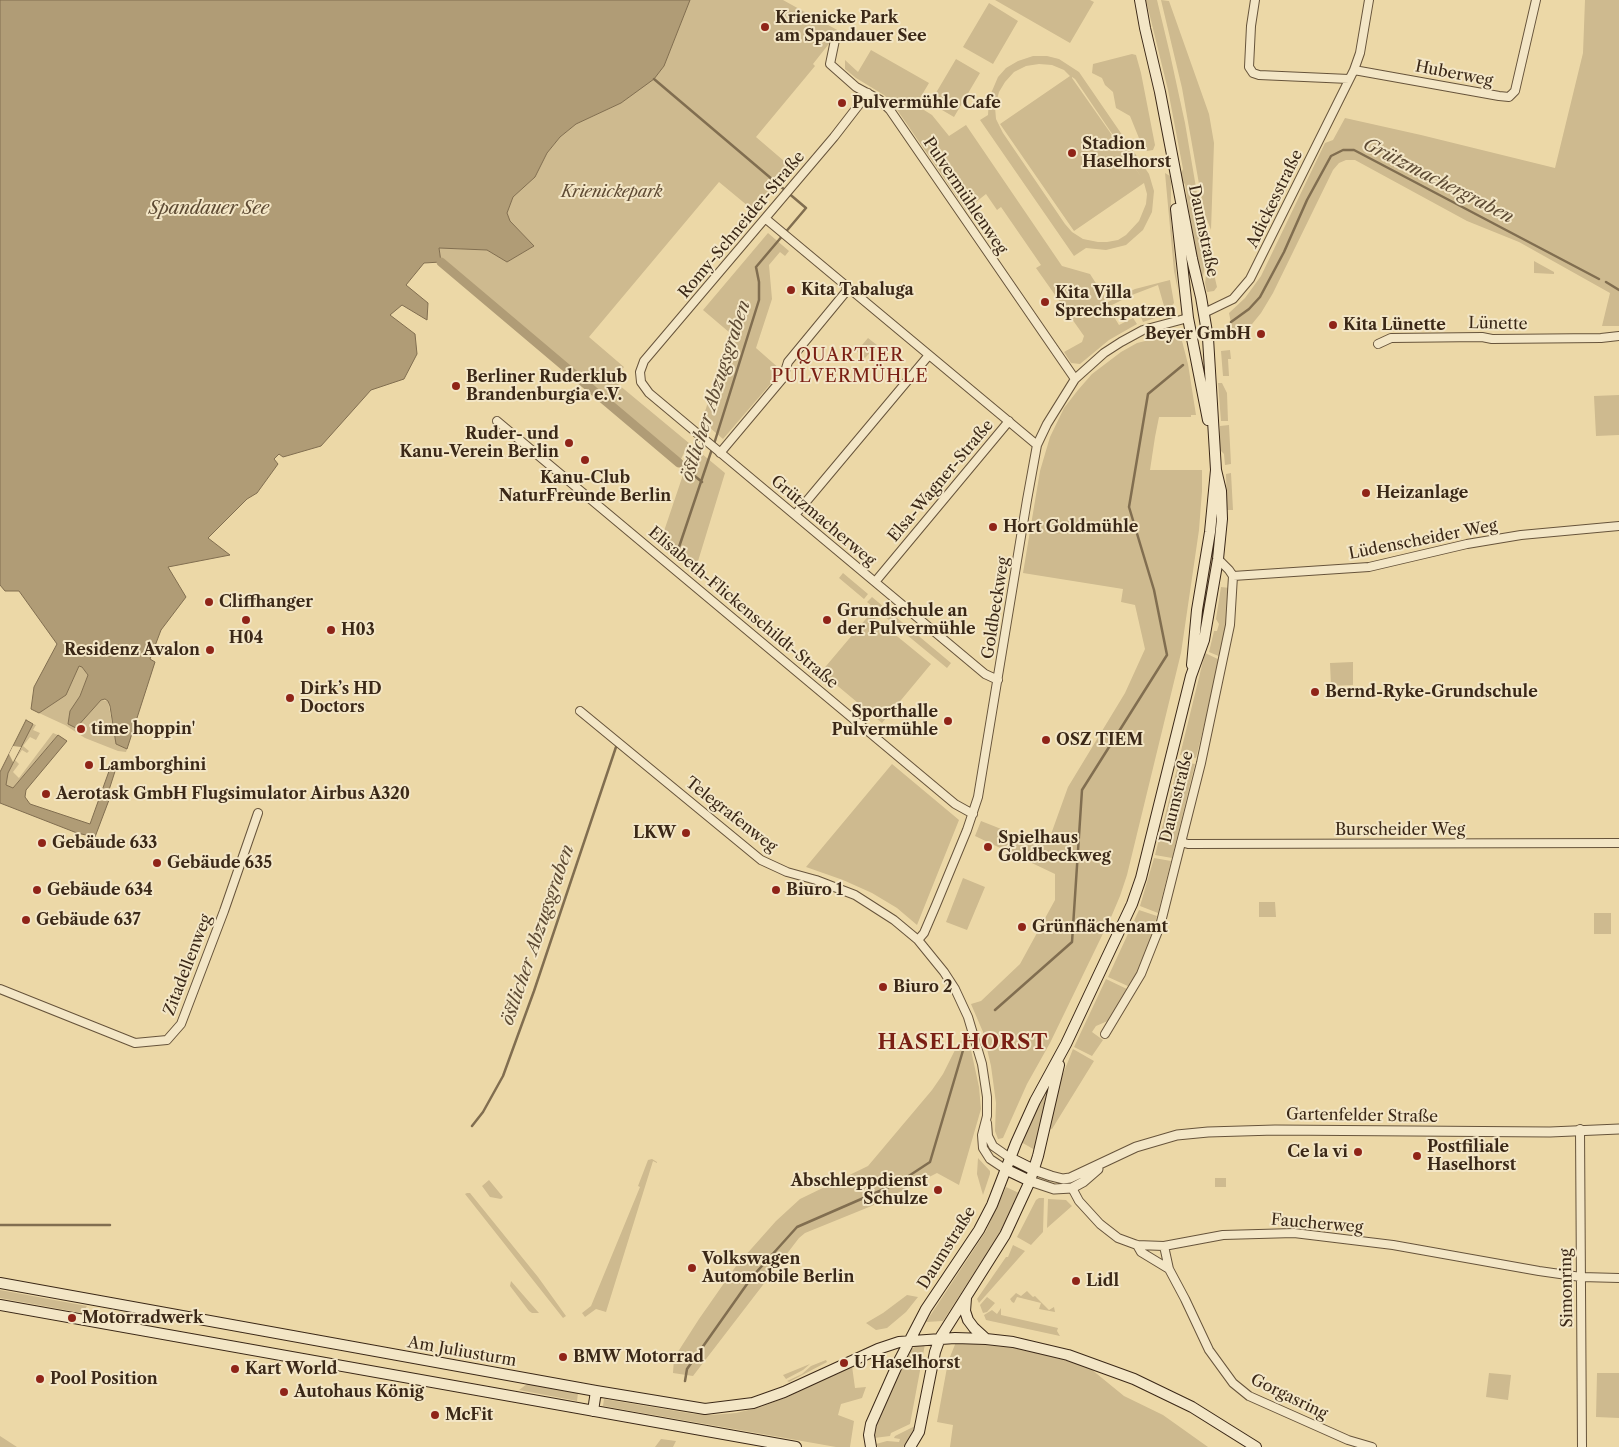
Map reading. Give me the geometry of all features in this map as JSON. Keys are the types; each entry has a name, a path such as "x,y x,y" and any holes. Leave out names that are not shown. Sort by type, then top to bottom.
{"main road":[{"name":"Daumstraße","path":"1136,0 1145,28"},
{"name":"Daumstraße","path":"871,1447 869,1435 871,1424 909,1341 926,1309 980,1230 1035,1101 1064,1049 1132,904 1141,878 1191,676 1204,640 1218,559 1222,519 1221,492 1216,470 1214,445 1208,338 1140,0"},
{"name":"Daumstraße","path":"1172,156 1180,256 1188,318 1214,445"},
{"path":"1188,318 1204,313"},
{"name":"Daumstraße","path":"1191,676 1197,610 1210,532 1216,470"},
{"name":"Daumstraße","path":"910,1447 919,1432 935,1352 940,1338 1005,1235 1030,1181 1064,1049"},
{"path":"1010,1158 1034,1170"},
{"path":"1005,1169 1030,1181"},
{"name":"Am Juliusturm","path":"0,1283 596,1391 706,1409 753,1403 784,1392 878,1349 899,1342 940,1338 986,1339 1037,1347 1077,1358 1134,1379 1192,1407 1256,1447"},
{"path":"967,1295 965,1311 968,1320 986,1339"},
{"path":"0,1305 796,1447"},
{"path":"593,1411 596,1391"}],"street":[{"path":"1255,0 1251,26 1249,67 1253,73 1259,75 1349,79"},
{"name":"Adickesstraße","path":"1204,313 1234,299 1250,279 1354,70 1360,53 1369,0"},
{"name":"Huberweg","path":"1354,70 1499,96 1510,96 1514,91 1536,0"},
{"name":"Pulvermühlenweg","path":"835,40 830,64 856,87 880,100 890,110 1075,379"},
{"name":"Romy-Schneider-Straße","path":"640,376 641,366 644,361 766,219 868,93"},
{"path":"766,219 1038,445"},
{"path":"717,451 783,378 788,362 849,288"},
{"name":"Goldbeckweg","path":"918,940 924,932 973,814 978,797 1038,445 1058,404 1075,379 1096,359 1143,330 1188,318"},
{"name":"Lünette","path":"1378,344 1391,338 1482,337 1492,340 1619,336"},
{"path":"795,515 929,355"},
{"name":"Grützmacherweg","path":"640,376 644,388 649,393 717,451 985,674 998,680"},
{"name":"Elisabeth-Flickenschildt-Straße","path":"497,421 956,804 973,814"},
{"name":"Elsa-Wagner-Straße","path":"874,582 1009,421"},
{"name":"Lüdenscheider Weg","path":"1233,576 1369,567 1466,544 1527,534 1619,526"},
{"path":"1218,559 1233,576"},
{"name":"Daumstraße","path":"1105,1034 1133,990 1160,926 1224,660 1230,625 1233,576"},
{"name":"Telegrafenweg","path":"580,711 760,860 787,872 816,880 855,895 894,920 918,940 944,972 955,989 968,1017 982,1064 988,1097 987,1116 990,1142 1010,1158"},
{"name":"Zitadellenweg","path":"0,989 134,1043 151,1043 166,1040 181,1024 224,911 258,813"},
{"name":"Burscheider Weg","path":"1181,842 1188,844 1619,843"},
{"name":"Telegrafenweg","path":"987,1116 982,1135 982,1148 990,1159 1005,1169"},
{"name":"Gartenfelder Straße","path":"1034,1170 1063,1179 1070,1178 1126,1151 1151,1142 1177,1135 1208,1132 1268,1130 1550,1132 1619,1128"},
{"name":"Simonring","path":"1580,1129 1582,1447"},
{"name":"Gartenfelder Straße","path":"1072,1188 1110,1160"},
{"path":"1030,1181 1054,1190 1072,1188"},
{"name":"Faucherweg","path":"1072,1188 1079,1201 1100,1224 1118,1238 1138,1245 1164,1246 1223,1235 1294,1233 1393,1244 1581,1277 1619,1278"},
{"name":"Gorgasring","path":"1138,1245 1141,1252 1168,1269"},
{"name":"Gorgasring","path":"1164,1246 1168,1269 1185,1299 1209,1350 1233,1383 1249,1396 1348,1440 1372,1447"}],"green space":[{"name":"Krienickepark","path":"690,0 783,0 839,31 813,64 815,66 756,137 791,167 754,211 719,182 589,337 624,367 613,380 725,473 695,571 660,543 689,457 684,453 679,463 441,262 439,248 487,250 507,262 534,246 510,221 507,213 513,197 535,177 547,153 560,137 576,124 621,103 664,66"},
{"path":"995,0 1090,0 1094,2 1070,43"},
{"path":"1146,0 1157,0 1185,123 1207,252 1202,283 1196,259 1185,184 1181,181 1183,169 1168,90"},
{"path":"1161,0 1169,1 1209,114 1214,143 1211,230 1204,212 1182,88"},
{"path":"1585,0 1619,0 1619,326 1602,326 1610,293 1519,242 1467,221 1355,160 1346,160 1339,163 1333,170 1273,293 1261,313 1248,329 1234,338 1229,313 1245,298 1261,276 1325,143 1333,140 1345,118 1555,168 1583,53"},
{"path":"989,3 1018,21 993,64 963,47"},
{"path":"871,50 929,83 916,105 932,115 949,136 966,125 1062,266 1090,274 1108,302 1135,289 1170,280 1174,303 1164,315 1143,322 1140,315 1164,306 1158,285 1108,307 1119,325 1133,318 1137,324 1109,340 1080,364 1071,363 1064,352 1082,342 1084,336 1036,268 1041,265 1001,207 997,210 986,194 966,210 891,101 845,69 845,60 858,72"},
{"path":"1132,54 1136,55 1141,73 1155,145 1153,150 1147,151 1143,148 1130,116 1116,108 1113,92 1105,85 1102,78 1092,73 1093,64"},
{"name":"Stadion Haselhorst","path":"1033,56 1047,56 1059,59 1079,72 1149,174 1154,191 1152,212 1143,230 1126,245 1106,250 1086,248 1074,256 980,120 988,115 989,98 998,77 1006,68 1018,61","holes":["1052,65 1064,70 1070,76 1000,124 1074,231 1144,183 1147,194 1146,204 1139,221 1126,235 1118,240 1098,242 1083,239 1072,232 1003,133 996,119 995,107 999,92 1005,82 1014,72 1026,66","1072,78 1075,79 1142,178"]},
{"path":"956,59 980,73 954,117 930,103"},
{"path":"1165,173 1170,176 1171,183 1171,221 1178,291 1174,271"},
{"path":"768,233 789,251 785,256 780,252 769,265 772,299 756,348 781,370 723,439 702,421 730,333 703,310"},
{"path":"1209,253 1217,287 1214,291 1207,292 1205,283"},
{"path":"1534,261 1554,272 1554,274 1534,273"},
{"path":"1170,335 1182,341 1188,364 1196,415 1191,415 1191,417 1159,417 1150,470 1202,470 1199,530 1181,653 1127,875 1120,896 1050,1043 1027,1084 1003,1138 998,1139 995,1131 996,1103 991,1066 983,1032 971,1004 981,1001 1020,964 1055,900 1055,874 975,836 981,821 1039,844 1050,837 1068,787 1125,693 1145,649 1135,605 1121,602 1123,589 1023,573 1040,471 1050,437 1064,408 1092,374 1121,352 1137,343"},
{"path":"868,338 877,345 865,358 857,351"},
{"path":"1230,350 1231,359 1228,359 1229,376 1223,376 1221,351"},
{"path":"1218,383 1222,383 1227,393 1228,421 1221,421"},
{"path":"1619,395 1619,435 1596,436 1594,396"},
{"path":"1229,425 1231,464 1225,465 1224,454 1220,450 1220,426"},
{"path":"1231,473 1233,510 1227,510 1226,474"},
{"path":"843,573 868,594 864,599 839,578"},
{"path":"1221,587 1230,588 1229,616 1221,657 1209,652 1214,631 1217,631 1219,624 1216,619"},
{"path":"872,597 951,663 947,668 867,602"},
{"path":"870,614 931,664 882,723 821,672"},
{"path":"1205,653 1220,660 1196,758 1180,755"},
{"path":"1353,662 1353,685 1331,686 1330,663"},
{"path":"79,666 88,675 80,696 70,711 68,724 76,728 101,700 108,701 116,744 127,749 126,752 118,751 85,738 65,725 39,713 66,695"},
{"path":"33,724 36,725 33,730 40,733 36,740 30,737 23,746 29,751 27,753 22,750 15,760 19,764 13,772 19,778 53,733 58,735 13,788 6,785 8,773"},
{"path":"1179,761 1195,764 1172,858 1155,855"},
{"path":"892,764 959,820 917,925 897,908 872,893 806,867"},
{"path":"1154,858 1171,861 1158,913 1140,906"},
{"path":"963,878 985,887 967,930 946,922"},
{"path":"1259,902 1275,902 1276,917 1259,917"},
{"path":"1139,910 1157,916 1145,956 1130,987 1108,977"},
{"path":"1594,913 1611,913 1611,934 1594,934"},
{"path":"1106,979 1129,990 1110,1020 1096,1026 1092,1032 1103,1040 1092,1056 1074,1047"},
{"path":"966,1036 979,1087 981,1109 959,1185 937,1173 874,1205 805,1233 799,1238 693,1376 673,1373 674,1358 736,1266 776,1221 800,1199 868,1166 932,1090 943,1074 958,1044"},
{"path":"1073,1049 1094,1061 1052,1129 1048,1128 1061,1079"},
{"path":"1052,1079 1035,1150 1021,1142 1033,1112"},
{"path":"978,1158 990,1171 983,1195 977,1174"},
{"path":"652,1159 657,1163 653,1161 606,1312 596,1309 585,1317 582,1313 591,1306 640,1187 638,1186 648,1160"},
{"path":"1215,1178 1226,1178 1226,1187 1215,1187"},
{"path":"489,1180 503,1197 501,1199 490,1197 482,1186"},
{"path":"1006,1187 1019,1193 999,1234 943,1321 926,1322 986,1231"},
{"path":"470,1193 538,1277 566,1316 563,1318 465,1194"},
{"path":"1044,1198 1043,1232 1031,1245 1017,1237 1036,1200"},
{"path":"1048,1199 1066,1200 1072,1206 1047,1228"},
{"path":"1013,1245 1025,1251 979,1303 977,1299 1006,1257 1008,1257"},
{"path":"511,1281 539,1313 529,1311 510,1286"},
{"path":"0,1290 87,1306 82,1313 0,1298"},
{"path":"1027,1291 1033,1297 1035,1296 1049,1310 1054,1307 1055,1312 1039,1309 1041,1303 1017,1297 1014,1303 1010,1299 1016,1293 1021,1296"},
{"path":"907,1295 918,1297 906,1312 887,1328 876,1330 866,1323 883,1313"},
{"path":"987,1297 995,1303 987,1312 983,1313 980,1305"},
{"path":"1001,1308 1001,1315 1058,1328 1057,1331 1060,1336 986,1320 984,1315 992,1310 997,1314"},
{"path":"120,1312 149,1317 147,1324 119,1319"},
{"path":"956,1342 1027,1349 1086,1365 1124,1396 1163,1415 1208,1447 950,1447 953,1425 937,1422 948,1362"},
{"path":"925,1344 910,1424 891,1433 890,1436 874,1438 874,1430 881,1411 910,1350 918,1345"},
{"path":"826,1360 827,1362 789,1382 787,1381 802,1374 811,1366"},
{"path":"810,1364 786,1379 783,1375"},
{"path":"852,1366 855,1388 866,1387 862,1398 841,1404 838,1415 854,1421 850,1447 836,1447 603,1406 604,1399 694,1414 736,1413 761,1407 787,1397"},
{"path":"1489,1373 1511,1375 1508,1400 1486,1397"},
{"path":"1597,1373 1619,1373 1619,1418 1596,1417"},
{"path":"527,1384 578,1393 577,1401 519,1390"},
{"path":"915,1426 907,1444 903,1447 878,1447 876,1444 887,1441 899,1442 900,1439 894,1438 895,1436"},
{"path":"0,1436 17,1447 0,1447"},
{"path":"661,1439 676,1441 673,1447 655,1447"}],"water":[{"name":"Spandauer See","path":"0,0 690,0 664,66 654,79 621,103 576,124 560,137 547,153 535,177 513,197 507,213 510,221 534,246 507,262 487,250 439,248 441,262 424,263 406,285 428,303 427,320 402,305 390,315 415,334 417,354 404,379 371,390 321,446 283,457 279,454 274,459 278,464 257,493 247,499 208,538 230,555 168,567 186,597 161,630 150,659 155,662 127,749 116,744 110,706 105,699 101,700 76,728 68,724 70,711 80,696 88,675 82,667 79,666 66,695 39,713 31,709 34,687 57,644 19,591 5,591 0,585"},
{"path":"26,720 33,724 8,773 6,785 13,788 58,735 67,741 26,790 25,797 30,804 90,824 113,760 118,762 109,790 112,792 95,837 77,833 0,803 0,772"}],"pier":[{"path":"13,746 21,747 13,762 9,754"}],"waterway":[{"name":"östlicher Abzugsgraben","path":"654,79 806,208 756,267 759,282 759,300 714,444"},
{"name":"Grützmachergraben","path":"1231,322 1249,309 1260,297 1284,252 1307,200 1331,156 1343,150 1354,150 1599,279"},
{"path":"441,262 679,463"},
{"path":"1606,282 1619,290"},
{"name":"Grützmachergraben","path":"995,1010 1072,942 1082,790 1167,655 1154,590 1129,507 1148,394 1183,365"},
{"name":"östlicher Abzugsgraben","path":"676,556 712,449"},
{"path":"679,463 702,482"},
{"name":"östlicher Abzugsgraben","path":"472,1126 483,1112 503,1076 534,991 616,747"},
{"name":"Grützmachergraben","path":"685,1381 687,1369 752,1277 797,1227 898,1183 930,1162 964,1047"},
{"name":"östlicher Abzugsgraben","path":"0,1225 110,1225"}],"place":[{"name":"Krienicke Park am Spandauer See","path":"765,27"},
{"name":"Pulvermühle Cafe","path":"842,103"},
{"name":"Stadion Haselhorst","path":"1072,153"},
{"name":"Kita Tabaluga","path":"791,290"},
{"name":"Kita Villa Sprechspatzen","path":"1045,302"},
{"name":"Kita Lünette","path":"1333,325"},
{"name":"Beyer GmbH","path":"1261,334"},
{"name":"Berliner Ruderklub Brandenburgia e.V.","path":"456,386"},
{"name":"Ruder- und Kanu-Verein Berlin","path":"569,443"},
{"name":"Kanu-Club NaturFreunde Berlin","path":"585,460"},
{"name":"Heizanlage","path":"1366,493"},
{"name":"Hort Goldmühle","path":"993,527"},
{"name":"Cliffhanger","path":"209,602"},
{"name":"H04","path":"246,620"},
{"name":"Grundschule an der Pulvermühle","path":"827,620"},
{"name":"H03","path":"331,630"},
{"name":"Residenz Avalon","path":"210,650"},
{"name":"Bernd-Ryke-Grundschule","path":"1315,692"},
{"name":"Dirk’s HD Doctors","path":"290,698"},
{"name":"Sporthalle Pulvermühle","path":"948,721"},
{"name":"time hoppin'","path":"81,729"},
{"name":"OSZ TIEM","path":"1046,740"},
{"name":"Lamborghini","path":"89,765"},
{"name":"Aerotask GmbH Flugsimulator Airbus A320","path":"46,794"},
{"name":"LKW","path":"686,833"},
{"name":"Gebäude 633","path":"42,843"},
{"name":"Spielhaus Goldbeckweg","path":"988,847"},
{"name":"Gebäude 635","path":"157,863"},
{"name":"Gebäude 634","path":"37,890"},
{"name":"Biuro 1","path":"776,890"},
{"name":"Gebäude 637","path":"26,920"},
{"name":"Grünflächenamt","path":"1022,927"},
{"name":"Biuro 2","path":"883,987"},
{"name":"Ce la vi","path":"1358,1152"},
{"name":"Postfiliale Haselhorst","path":"1417,1156"},
{"name":"Abschleppdienst Schulze","path":"938,1190"},
{"name":"Volkswagen Automobile Berlin","path":"692,1268"},
{"name":"Lidl","path":"1076,1281"},
{"name":"Motorradwerk","path":"72,1318"},
{"name":"BMW Motorrad","path":"563,1357"},
{"name":"U Haselhorst","path":"844,1363"},
{"name":"Kart World","path":"235,1369"},
{"name":"Pool Position","path":"40,1379"},
{"name":"Autohaus König","path":"284,1392"},
{"name":"McFit","path":"435,1415"}],"district":[{"name":"QUARTIER PULVERMÜHLE","path":"850,366"},
{"name":"HASELHORST","path":"963,1043"}]}
